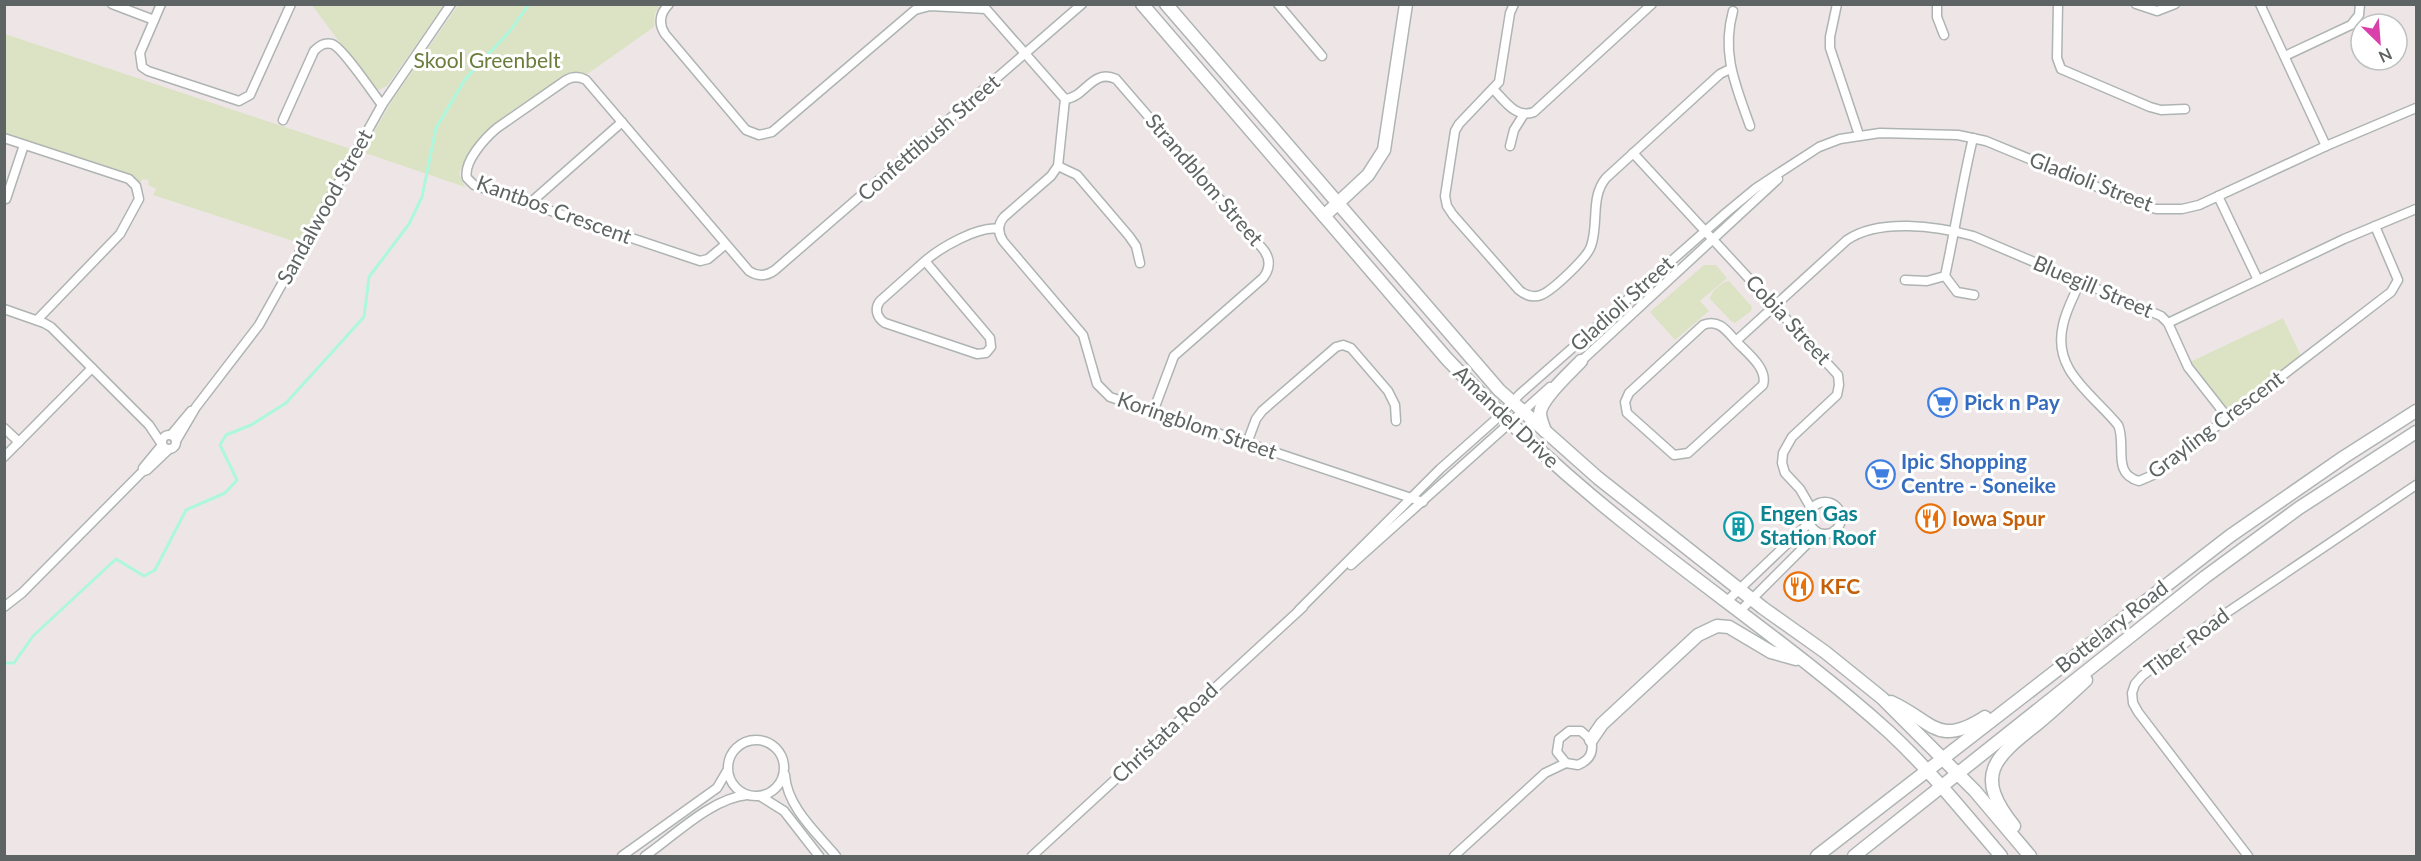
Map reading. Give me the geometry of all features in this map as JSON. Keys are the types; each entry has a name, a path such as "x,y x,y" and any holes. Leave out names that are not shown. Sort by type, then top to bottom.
{"street":[{"path":"112,4 154,20"},
{"path":"161,4 140,53 140,63 145,69 239,101 250,95 291,4"},
{"name":"Sandalwood Street","path":"172,437 266,315 381,105 451,4"},
{"path":"669,4 661,20 665,34 746,130 759,135 772,132 915,10 930,6 988,7 1065,99 1058,166 1052,176 1004,217 999,229 984,229 939,249 925,261 880,301 877,309 879,319 885,323 977,354 986,352 991,347 990,338 925,261"},
{"name":"Confettibush Street","path":"775,270 1082,4"},
{"name":"Amandel Drive","path":"1142,4 1447,359 1505,419 1568,476 1852,700 1927,771 2001,856"},
{"name":"Amandel Drive","path":"1166,4 1446,330 1512,402 1622,498 1882,698 1958,773 2030,856"},
{"path":"1278,4 1322,56"},
{"path":"1324,216 1368,175 1378,163 1386,143 1406,4"},
{"path":"1514,4 1510,13 1501,78 1494,90 1462,121 1455,131 1446,201 1453,214 1523,293 1532,296 1546,292 1587,254 1592,242 1599,187 1606,178 1720,74 1730,69"},
{"path":"1510,146 1514,130 1524,114 1536,110 1652,4"},
{"path":"1837,4 1830,48 1859,135"},
{"path":"1937,4 1936,17 1944,35"},
{"path":"2058,4 2057,58 2061,69 2161,110 2185,109"},
{"path":"2136,4 2157,10 2175,4"},
{"path":"2260,4 2326,146"},
{"path":"2285,56 2355,22 2359,15 2360,4"},
{"path":"1733,11 1727,32 1730,69 1750,126"},
{"path":"283,120 314,51 324,44 331,44 340,49 381,105"},
{"name":"Strandblom Street","path":"1065,99 1071,99 1099,77 1107,76 1116,79 1263,249 1268,258 1269,267 1263,278 1174,356 1153,411"},
{"name":"Kantbos Crescent","path":"726,244 708,259 700,261 474,185 467,178 466,171 493,131 574,77 586,81 753,273 765,275 775,270"},
{"path":"1494,90 1514,110 1524,114"},
{"name":"Gladioli Street","path":"1505,419 1512,402 1705,231 1756,188 1819,147 1859,135 1880,133 1973,138 1986,141 2149,207 2182,209 2199,205 2326,146 2416,108"},
{"path":"529,204 622,122"},
{"path":"4,138 129,179 136,186 139,194 138,203 117,239 37,320"},
{"path":"1973,138 1945,276 1957,292 1974,296"},
{"path":"6,199 24,145"},
{"name":"Cobia Street","path":"1633,153 1775,305 1839,379 1837,395 1792,437 1783,453 1783,468 1800,489 1811,508"},
{"path":"1058,166 1077,176 1129,236 1136,246 1140,263"},
{"name":"Gladioli Street","path":"1505,419 1522,411 1581,361 1791,166"},
{"path":"2218,196 2258,280"},
{"name":"Bluegill Street","path":"1736,341 1847,240 1865,230 1891,227 1954,231 1973,236 2161,315 2168,323 2416,209"},
{"name":"Grayling Crescent","path":"2080,282 2063,325 2061,356 2071,373 2118,425 2121,435 2120,460 2124,471 2139,481 2149,478 2396,287 2396,276 2376,226"},
{"name":"Koringblom Street","path":"999,229 1003,241 1083,335 1100,390 1110,397 1423,502"},
{"path":"1905,280 1927,281 1945,276"},
{"path":"4,309 51,327 149,425 164,446 174,447 172,437"},
{"path":"2168,323 2188,367 2228,418"},
{"path":"1719,324 1736,341 1762,370 1765,377 1763,385 1688,453 1674,454 1627,413 1625,402 1629,393 1703,325 1719,324"},
{"path":"1247,443 1256,419 1262,411 1336,347 1342,345 1354,350 1388,391 1395,405 1396,421"},
{"path":"1546,434 1541,420 1541,408 1548,396 1581,361"},
{"path":"4,457 92,368"},
{"name":"Bottelary Road","path":"1817,856 2239,530 2344,457 2416,411"},
{"path":"1410,498 1505,419"},
{"path":"1423,502 1505,419"},
{"path":"149,425 172,437"},
{"path":"4,428 19,442"},
{"name":"Bottelary Road","path":"1854,856 2127,639 2268,531 2416,432"},
{"path":"4,607 30,585 142,472 147,470 164,446 163,438 172,437"},
{"name":"Tiber Road","path":"2248,856 2138,712 2132,699 2133,689 2142,676 2210,624 2416,485"},
{"name":"Cobia Street","path":"1800,489 1819,502"},
{"name":"Christata Road","path":"1299,610 1410,498"},
{"name":"Christata Road","path":"1032,856 1299,610 1423,502"},
{"path":"1726,602 1809,523 1811,508 1819,502 1834,504 1841,513 1838,528 1834,531 1818,533 1809,523"},
{"path":"1739,612 1750,598 1818,533"},
{"path":"1454,856 1545,773 1566,763 1578,765 1584,763 1592,753 1591,740 1602,724 1698,635 1711,627 1729,627 1772,652 1800,660"},
{"path":"2039,856 2000,808 1992,780 1995,764 2004,751 2059,706 2127,639"},
{"path":"1882,698 1942,732 1954,732 1973,725 2046,678"},
{"path":"1545,773 1557,752 1559,739 1569,731 1581,731 1591,740"},
{"path":"748,795 738,790 732,783 728,762 735,749 747,741 754,739 768,742 783,757 786,786 793,803 836,856"},
{"path":"1557,752 1566,763"},
{"path":"622,856 717,788 728,769"},
{"path":"645,856 722,802 772,792 778,786 785,771"},
{"path":"760,796 784,812 819,856"}],"green space":[{"path":"312,5 444,5 387,86 379,90 371,85"},
{"name":"Skool Greenbelt","path":"458,5 660,5 655,13 654,27 586,75 578,73 566,75 490,129 477,143 459,174 465,187 362,152 393,99"},
{"path":"5,34 351,149 299,243 153,195 156,189 148,185 149,180 143,179 140,183 132,176 5,133"},
{"path":"1704,265 1716,265 1727,278 1700,301 1709,311 1675,340 1650,312"},
{"path":"1729,281 1752,307 1751,311 1735,323 1710,299 1717,287"},
{"path":"2283,318 2301,356 2236,406 2228,408 2223,406 2190,362"}],"waterway":[{"path":"4,663 14,663 33,636 116,559 144,576 155,570 186,510 225,493 237,480 220,445 226,435 251,425 286,403 364,317 369,277 409,224 422,197 436,128 466,78 510,31 529,4"}],"place":[{"name":"Pick n Pay","path":"1943,403"},
{"name":"Ipic Shopping Centre - Soneike","path":"1880,474"},
{"name":"Iowa Spur","path":"1931,519"},
{"name":"Engen Gas Station Roof","path":"1739,526"},
{"name":"KFC","path":"1799,587"}]}
